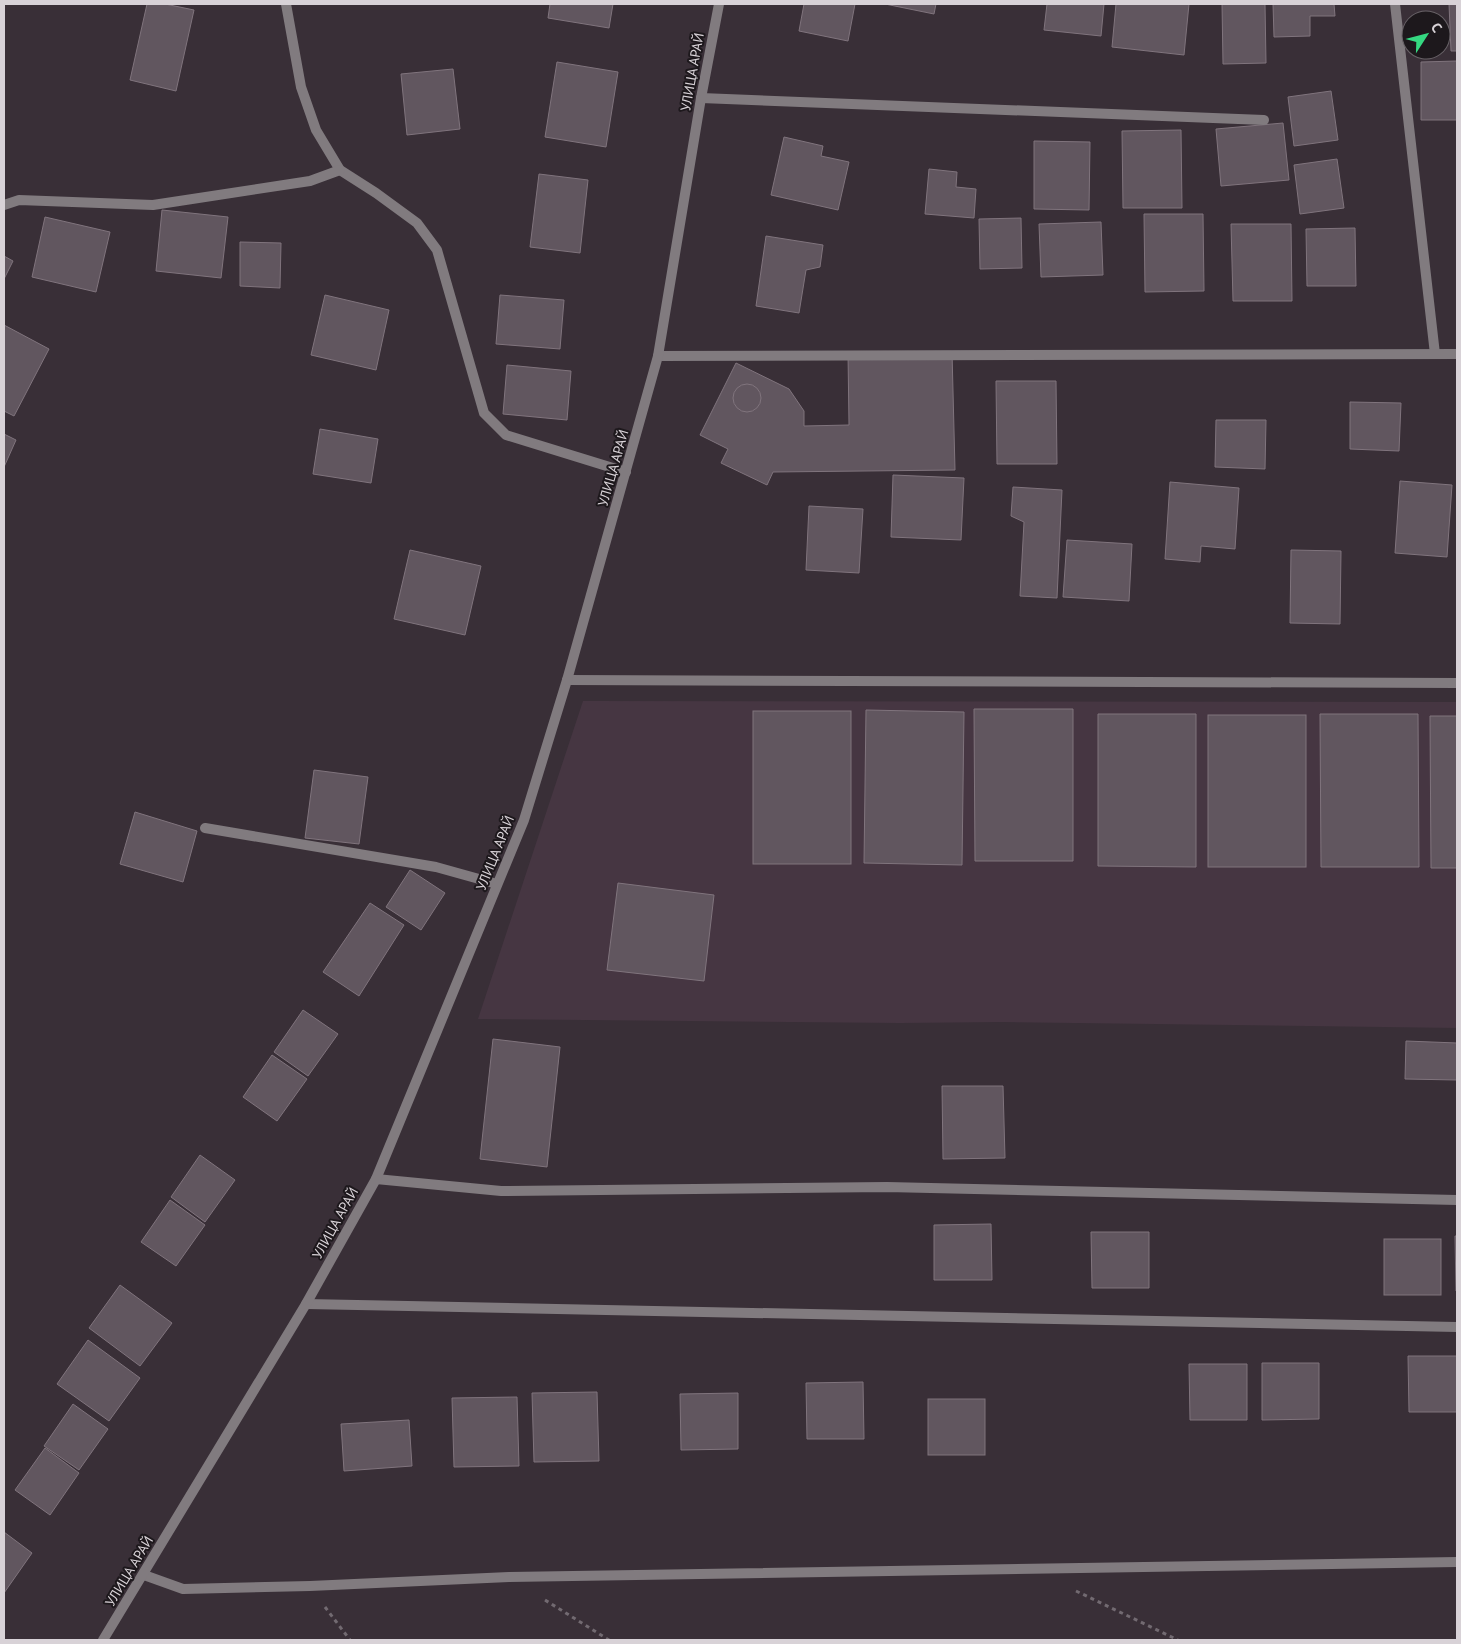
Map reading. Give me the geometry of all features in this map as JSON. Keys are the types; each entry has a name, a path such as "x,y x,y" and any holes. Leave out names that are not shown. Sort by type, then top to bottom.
{"street":[{"path":"286,4 301,87 316,130 340,170 417,223 437,250 484,413 506,435 626,472"},
{"name":"УЛИЦА АРАЙ","path":"103,1640 306,1304 376,1179 524,820 567,680 658,356 701,98 719,4"},
{"path":"1395,4 1435,354"},
{"path":"701,98 1264,120"},
{"path":"4,205 19,200 153,205 310,181 340,170"},
{"path":"658,356 1457,354"},
{"path":"567,680 1457,683"},
{"path":"205,828 436,867 497,884"},
{"path":"376,1179 501,1191 887,1187 1457,1200"},
{"path":"306,1304 1457,1326"},
{"path":"144,1575 183,1589 310,1586 519,1576 1457,1562"}],"path":[{"path":"310,1586 350,1640"},
{"path":"1074,1590 1178,1640"},
{"path":"542,1598 609,1640"}],"shaded area":[{"path":"583,701 1457,702 1457,1028 1002,1022 900,1023 478,1019"}],"building":[{"path":"147,4 165,4 194,10 176,91 130,80"},
{"path":"550,4 613,4 609,28 548,18"},
{"path":"804,4 855,4 848,41 799,31"},
{"path":"885,4 936,4 934,14"},
{"path":"1047,4 1104,4 1101,36 1044,30"},
{"path":"1116,4 1189,4 1184,55 1112,47"},
{"path":"1222,4 1265,4 1266,63 1223,64"},
{"path":"1273,4 1334,4 1335,16 1310,16 1310,36 1274,37"},
{"path":"1449,4 1457,4 1457,51 1451,51 1451,10 1449,10"},
{"path":"1457,61 1457,120 1421,120 1421,62"},
{"path":"557,62 618,72 606,147 545,137"},
{"path":"453,69 460,129 407,135 401,74"},
{"path":"1331,91 1338,140 1294,146 1288,97"},
{"path":"1283,123 1289,180 1221,186 1216,129"},
{"path":"1181,130 1182,208 1123,208 1122,131"},
{"path":"784,137 823,146 821,156 849,162 838,210 771,195"},
{"path":"1034,141 1090,142 1089,210 1034,209"},
{"path":"1337,159 1344,208 1300,214 1294,165"},
{"path":"929,169 957,172 956,187 976,189 974,218 925,214"},
{"path":"539,174 588,180 580,253 530,247"},
{"path":"162,210 228,217 221,278 156,271"},
{"path":"1144,214 1203,214 1204,291 1145,292"},
{"path":"45,217 110,232 96,292 32,277"},
{"path":"1021,218 1022,268 980,269 979,219"},
{"path":"1101,222 1103,275 1041,277 1039,224"},
{"path":"1231,224 1291,224 1292,301 1233,301"},
{"path":"1355,228 1356,286 1307,286 1306,229"},
{"path":"766,236 823,245 820,267 806,270 799,313 756,306"},
{"path":"240,242 281,243 280,288 240,286"},
{"path":"4,256 13,261 4,279"},
{"path":"325,295 389,310 376,370 311,355"},
{"path":"500,295 564,300 560,349 496,344"},
{"path":"4,325 49,349 14,416 4,411"},
{"path":"952,352 955,470 773,472 767,485 721,463 728,449 700,435 736,363 789,389 804,411 804,426 849,425 848,353"},
{"path":"507,365 571,371 567,420 503,414"},
{"path":"996,381 1056,381 1057,464 997,464"},
{"path":"747,384 757,388 761,398 757,408 747,412 737,408 733,398 737,388"},
{"path":"1350,402 1401,403 1399,451 1350,449"},
{"path":"1216,420 1266,420 1265,469 1215,467"},
{"path":"320,429 378,439 371,483 313,474"},
{"path":"4,434 16,440 4,467"},
{"path":"893,475 964,478 961,540 891,537"},
{"path":"1400,481 1452,485 1447,557 1395,553"},
{"path":"1170,482 1239,488 1235,549 1201,546 1200,562 1165,559"},
{"path":"1013,487 1062,490 1057,598 1020,596 1024,522 1011,516"},
{"path":"809,506 863,509 859,573 806,570"},
{"path":"1067,540 1132,544 1129,601 1063,597"},
{"path":"410,550 481,566 465,635 394,619"},
{"path":"1291,550 1341,551 1340,624 1290,623"},
{"path":"974,709 1073,709 1073,861 975,861"},
{"path":"866,710 964,712 962,865 864,863"},
{"path":"753,711 851,711 851,864 753,864"},
{"path":"1098,714 1196,714 1196,867 1098,866"},
{"path":"1320,714 1418,714 1419,867 1321,867"},
{"path":"1208,715 1306,715 1306,867 1208,867"},
{"path":"1430,716 1457,716 1457,868 1431,868"},
{"path":"314,770 368,777 359,844 305,838"},
{"path":"135,812 197,831 183,882 120,864"},
{"path":"410,870 445,893 421,930 386,907"},
{"path":"618,883 714,895 704,981 607,970"},
{"path":"370,903 404,925 359,996 323,972"},
{"path":"303,1010 338,1034 308,1076 274,1052"},
{"path":"493,1039 560,1047 547,1167 480,1159"},
{"path":"1406,1041 1457,1043 1457,1080 1405,1079"},
{"path":"272,1055 307,1079 277,1121 243,1097"},
{"path":"942,1086 1003,1086 1005,1158 943,1159"},
{"path":"200,1155 235,1180 205,1222 171,1197"},
{"path":"170,1200 205,1225 176,1266 141,1242"},
{"path":"991,1224 992,1280 934,1280 934,1225"},
{"path":"1091,1232 1149,1232 1149,1288 1092,1288"},
{"path":"1455,1236 1457,1236 1457,1291 1456,1291"},
{"path":"1384,1239 1441,1239 1441,1295 1384,1295"},
{"path":"120,1285 172,1323 140,1366 89,1328"},
{"path":"88,1340 140,1378 109,1421 57,1384"},
{"path":"1408,1356 1457,1356 1457,1412 1409,1412"},
{"path":"1262,1363 1319,1363 1319,1419 1262,1420"},
{"path":"1189,1364 1247,1364 1247,1420 1190,1420"},
{"path":"863,1382 864,1439 807,1439 806,1383"},
{"path":"597,1392 599,1461 534,1462 532,1393"},
{"path":"738,1393 738,1449 681,1450 680,1394"},
{"path":"517,1397 519,1466 454,1467 452,1398"},
{"path":"928,1399 985,1399 985,1455 928,1455"},
{"path":"73,1404 108,1429 79,1470 44,1446"},
{"path":"409,1420 412,1466 344,1471 341,1424"},
{"path":"45,1448 79,1473 50,1515 15,1490"},
{"path":"4,1532 32,1553 4,1593"}]}
